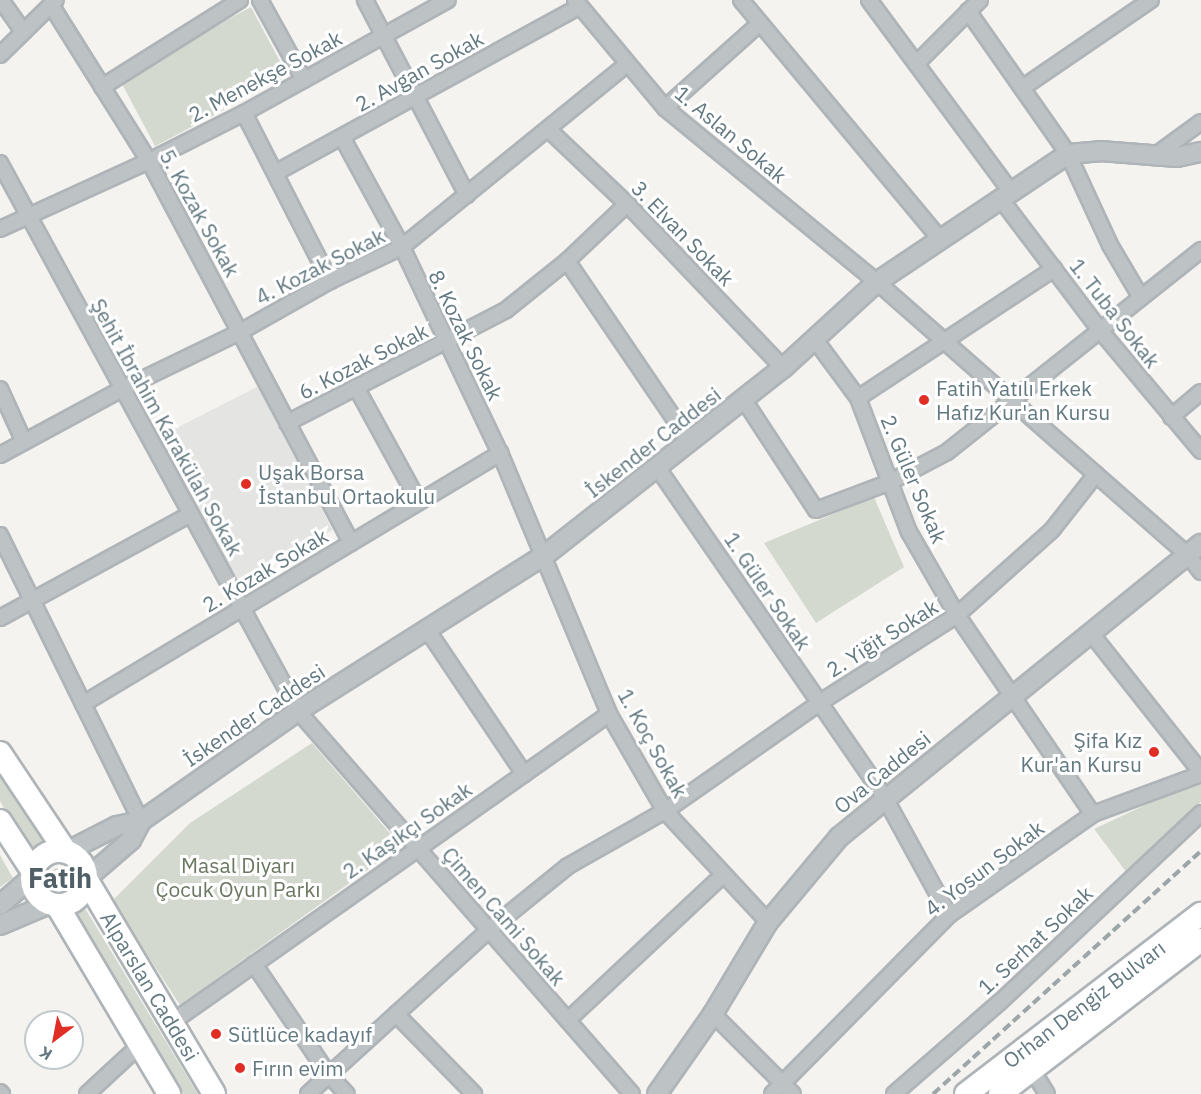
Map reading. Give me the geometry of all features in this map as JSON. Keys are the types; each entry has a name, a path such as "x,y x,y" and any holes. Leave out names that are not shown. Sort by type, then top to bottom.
{"main road":[{"name":"Alparslan Caddesi","path":"0,753 66,852 81,862 86,879 214,1094"},
{"name":"Alparslan Caddesi","path":"0,821 32,874 36,894 53,904 169,1094"},
{"path":"32,874 49,852 66,852"},
{"name":"Alparslan Caddesi","path":"53,904 80,895 86,879"},
{"name":"Orhan Dengiz Bulvarı","path":"966,1094 1201,914"},
{"name":"Orhan Dengiz Bulvarı","path":"1000,1094 1201,940"}],"street":[{"path":"1,0 23,31"},
{"path":"102,87 240,0"},
{"path":"260,0 303,80"},
{"path":"365,0 467,195"},
{"name":"2. Menekşe Sokak","path":"0,228 149,161 244,113 448,0"},
{"path":"741,0 939,237"},
{"name":"1. Tuba Sokak","path":"869,0 917,63 1054,269 1099,329 1201,451"},
{"path":"917,63 980,0"},
{"path":"1022,88 1150,0"},
{"path":"0,55 53,2"},
{"name":"5. Kozak Sokak","path":"53,2 102,87 149,161 351,543"},
{"name":"1. Aslan Sokak","path":"578,3 626,65 665,108 877,282 1096,474 1194,549 1201,572"},
{"name":"2. Avgan Sokak","path":"277,172 578,3"},
{"path":"968,11 1068,154 1110,245 1140,296"},
{"path":"665,108 760,23"},
{"name":"4. Kozak Sokak","path":"0,455 122,389 240,332 330,281 402,247 549,130 626,65"},
{"path":"244,113 277,172 330,281"},
{"path":"1153,157 1201,122"},
{"name":"3. Elvan Sokak","path":"549,130 627,204 783,368"},
{"name":"8. Kozak Sokak","path":"342,137 402,247 445,342 500,453 545,555"},
{"name":"İskender Caddesi","path":"141,821 298,711 426,628 545,555 816,341 877,282 939,237 1068,154 1100,151 1153,157 1201,152"},
{"name":"Şehit İbrahim Karakülah Sokak","path":"0,163 298,711"},
{"name":"6. Kozak Sokak","path":"287,423 506,310 567,261 627,204"},
{"path":"744,400 816,510 888,483 947,452 1201,249"},
{"path":"567,261 690,442"},
{"path":"858,398 1054,269"},
{"name":"2. Güler Sokak","path":"816,341 858,398 888,483 909,532 957,615 1093,814"},
{"path":"356,387 419,502"},
{"path":"0,389 24,442"},
{"path":"1171,417 1201,392"},
{"name":"2. Kozak Sokak","path":"83,704 500,453"},
{"name":"1. Güler Sokak","path":"657,467 885,798 949,915"},
{"name":"2. Yiğit Sokak","path":"308,1094 489,930 568,866 665,811 819,703 957,615 1052,530 1096,474"},
{"path":"0,618 191,514"},
{"path":"0,535 141,821"},
{"name":"Ova Caddesi","path":"657,1094 713,1014 768,922 838,837 1194,549"},
{"name":"1. Koç Sokak","path":"545,555 609,714 665,811 722,876 768,922"},
{"path":"426,628 524,774"},
{"path":"1090,632 1201,773"},
{"name":"Çimen Cami Sokak","path":"298,711 632,1094"},
{"name":"2. Kaşıkçı Sokak","path":"171,1023 609,714"},
{"name":"4. Yosun Sokak","path":"772,1094 788,1089 949,915 1093,814 1201,773"},
{"name":"1. Serhat Sokak","path":"894,1094 1000,1002 1201,813"},
{"path":"66,852 117,826 141,821"},
{"path":"86,879 130,840 141,821"},
{"path":"0,905 32,874"},
{"path":"568,1020 722,876"},
{"path":"0,925 53,904"},
{"path":"254,964 329,1075 347,1094"},
{"path":"396,1014 474,1094"},
{"path":"713,1014 788,1089"},
{"path":"87,1094 140,1045"},
{"path":"1032,1070 1047,1094"}],"shaded area":[{"name":"Uşak Borsa İstanbul Ortaokulu","path":"259,386 333,530 233,581 159,437"}],"green space":[{"path":"251,7 288,76 155,146 119,77"},
{"path":"874,497 904,567 816,623 764,543"},
{"name":"Masal Diyarı Çocuk Oyun Parkı","path":"312,743 401,846 180,1005 112,901 190,823"},
{"path":"0,775 48,846 32,856 0,801"},
{"path":"1196,781 1201,785 1201,802 1127,873 1094,829"},
{"path":"0,855 13,878 0,887"},
{"path":"58,868 64,871 67,877 64,883 58,886 52,883 49,877 52,871"},
{"path":"83,905 198,1094 184,1094 70,913"}],"railway":[{"path":"933,1094 1201,851"}],"place":[{"name":"Fatih Yatılı Erkek Hafız Kur'an Kursu","path":"924,400"},
{"name":"Uşak Borsa İstanbul Ortaokulu","path":"246,484"},
{"name":"Şifa Kız Kur'an Kursu","path":"1154,752"},
{"name":"Sütlüce kadayıf","path":"216,1034"},
{"name":"Fırın evim","path":"240,1068"}],"district":[{"name":"Fatih","path":"60,878"}]}
